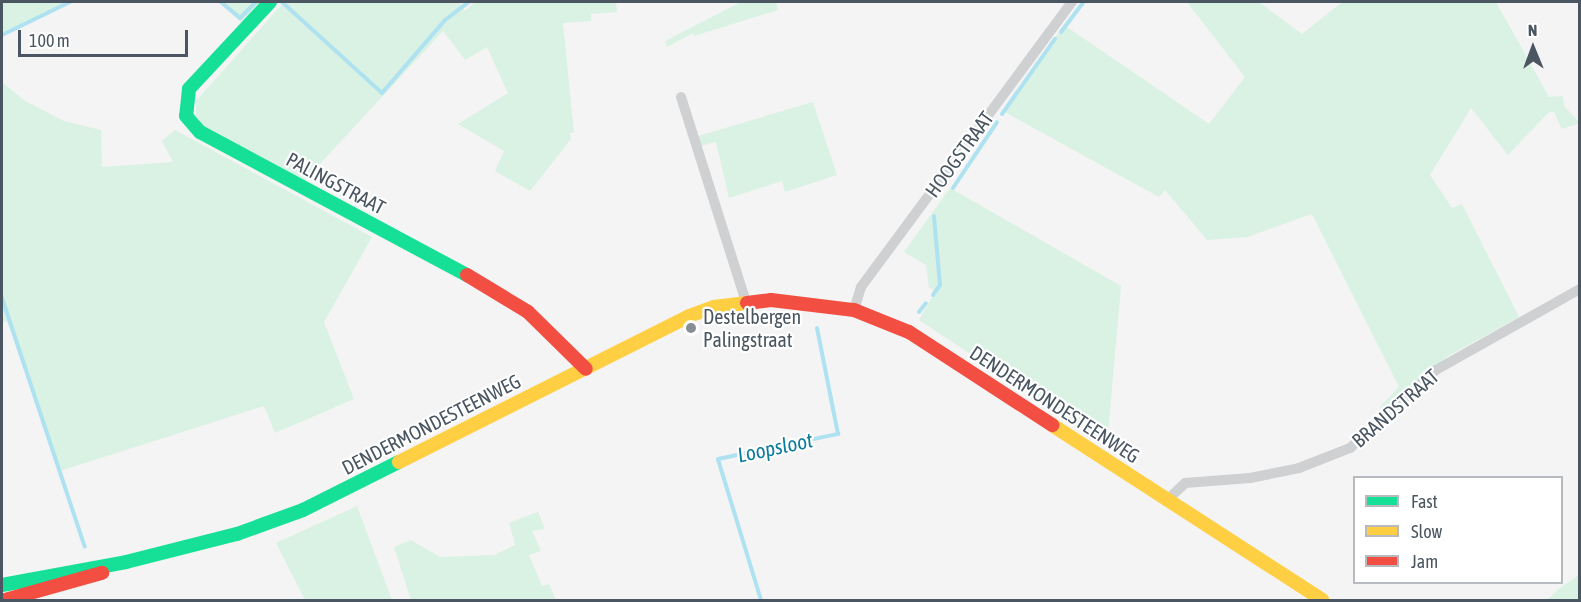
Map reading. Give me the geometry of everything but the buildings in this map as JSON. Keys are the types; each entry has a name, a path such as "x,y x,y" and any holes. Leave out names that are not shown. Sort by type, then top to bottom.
{"main road":[{"name":"PALINGSTRAAT","path":"270,2 189,89 186,116 200,132 479,281 528,312 586,369"},
{"name":"DENDERMONDESTEENWEG","path":"2,585 126,562 237,534 303,510 689,316 746,302 798,301 854,310 909,332 1166,501 1322,600"},
{"name":"DENDERMONDESTEENWEG","path":"5,600 118,569 126,562"}],"street":[{"name":"HOOGSTRAAT","path":"854,310 861,287 1072,2"},
{"path":"681,97 746,302"},
{"name":"BRANDSTRAAT","path":"1166,501 1185,483 1250,478 1299,468 1350,448 1436,370 1580,289"}],"green space":[{"path":"2,2 72,2 2,35"},
{"path":"218,2 267,2 245,26"},
{"path":"284,2 459,2 465,11 475,2 616,2 617,12 591,14 591,21 563,23 574,133 570,133 571,139 530,191 495,171 504,151 458,124 508,93 487,47 465,60 443,31 305,180 203,126 196,116 196,101"},
{"path":"741,2 776,2 778,10 694,36 693,33 667,47 665,41"},
{"path":"1187,2 1259,2 1302,34 1342,2 1496,2 1549,97 1563,96 1564,106 1580,123 1562,129 1554,112 1549,112 1508,155 1471,108 1430,175 1452,208 1462,204 1519,317 1448,356 1385,411 1380,407 1399,387 1312,214 1247,237 1207,240 1165,190 1159,197 1003,111 1064,25 1209,124 1245,77"},
{"path":"2,82 25,101 64,121 101,130 102,167 173,162 162,141 175,130 372,237 324,322 354,399 275,433 264,406 60,471 7,321 2,322"},
{"path":"813,102 837,175 785,192 782,181 729,198 716,142 700,146 698,136"},
{"path":"950,188 1121,286 1107,444 919,320 936,290 929,288 926,265 904,252"},
{"path":"357,506 392,600 305,600 276,543"},
{"path":"538,512 545,529 532,531 541,551 529,555 542,586 549,584 556,600 411,600 394,547 411,540 440,557 494,555 515,545 509,523"},
{"path":"1579,575 1579,600 1547,600 1560,588"}],"waterway":[{"path":"2,35 70,2"},
{"path":"221,2 240,18 256,2"},
{"path":"282,2 382,93 445,20 469,2"},
{"name":"Loopsloot","path":"1061,32 1084,2"},
{"name":"Loopsloot","path":"1002,114 1055,39"},
{"name":"Loopsloot","path":"953,188 997,122"},
{"name":"Loopsloot","path":"933,295 940,285 934,216"},
{"path":"2,298 85,547"},
{"name":"Loopsloot","path":"919,312 926,303"},
{"name":"Loopsloot","path":"761,600 718,459 838,434 817,328"}],"traffic: fast":[{"path":"270,2 189,89 186,116 200,132 467,275"},
{"path":"2,585 126,562 237,534 303,510 399,462"}],"traffic: slow":[{"path":"399,462 689,316 714,307 747,303"},
{"path":"1052,425 1322,600"}],"traffic: jam":[{"path":"467,275 528,312 586,369"},
{"path":"747,303 771,300 854,310 909,332 1052,425"},
{"path":"5,600 102,573"}],"place":[{"name":"Destelbergen Palingstraat","path":"691,328"}]}
